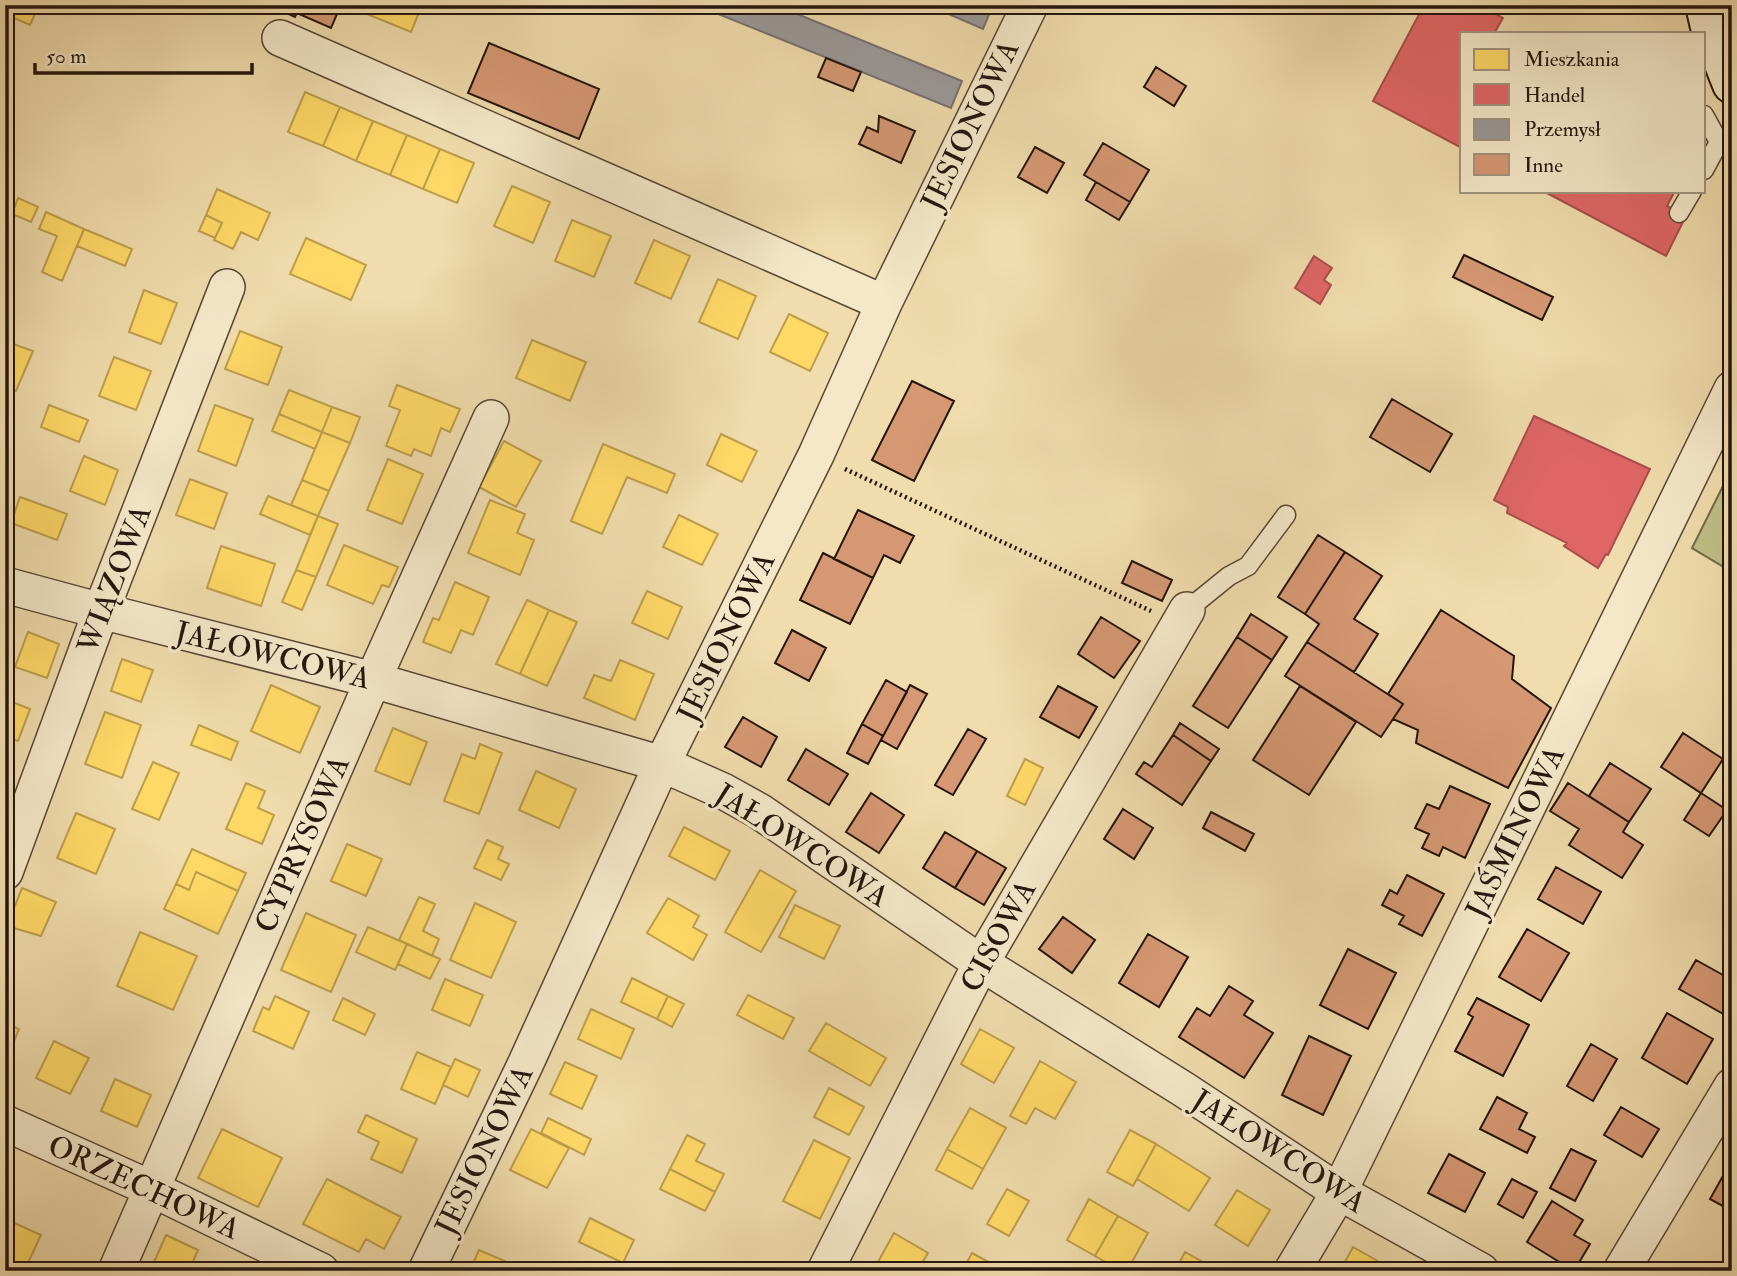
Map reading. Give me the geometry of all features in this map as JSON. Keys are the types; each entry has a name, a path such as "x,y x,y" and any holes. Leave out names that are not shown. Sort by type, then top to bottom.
{"street":[{"name":"JESIONOWA","path":"426,1271 525,1065 662,764 816,455 884,303 1030,5"},
{"path":"1705,5 1711,31 1732,84"},
{"path":"281,38 884,303"},
{"name":"WIĄZOWA","path":"5,872 101,611 227,287"},
{"name":"JAŚMINOWA","path":"1293,1271 1339,1192 1732,390"},
{"name":"CYPRYSOWA","path":"116,1271 373,680 491,418"},
{"name":"JAŁOWCOWA","path":"5,585 373,680 662,764 723,791 759,811 981,963 1183,1089 1339,1192 1481,1271"},
{"name":"CISOWA","path":"825,1271 981,963 1184,617"},
{"path":"1620,1271 1732,1086"},
{"name":"ORZECHOWA","path":"5,1123 152,1189 321,1271"}],"lane":[{"path":"1706,119 1719,142 1706,166"},
{"path":"1679,213 1691,192"},
{"path":"1184,617 1229,576 1248,566 1286,515"}],"path":[{"path":"816,455 1184,617"}],"green space":[{"path":"1732,468 1732,572 1692,548"}],"building: Mieszkania":[{"path":"5,5 39,5 30,25 5,14"},
{"path":"345,5 422,5 411,32"},
{"path":"305,92 340,107 323,146 288,132"},
{"path":"340,107 373,121 356,161 323,146"},
{"path":"373,121 407,135 390,175 356,161"},
{"path":"407,135 440,149 423,189 390,175"},
{"path":"440,149 474,163 457,203 423,189"},
{"path":"512,186 550,202 533,243 494,226"},
{"path":"217,189 270,213 258,240 241,232 233,249 214,240 222,223 206,215"},
{"path":"18,198 38,207 31,222 12,214"},
{"path":"46,212 84,229 62,281 42,272 57,236 39,229"},
{"path":"206,215 222,223 215,238 199,231"},
{"path":"572,220 611,236 594,277 555,261"},
{"path":"84,229 132,249 125,266 77,246"},
{"path":"306,238 366,265 351,300 290,274"},
{"path":"654,240 690,256 671,299 635,283"},
{"path":"718,279 756,296 738,339 699,322"},
{"path":"144,290 177,303 161,344 129,332"},
{"path":"789,314 828,333 810,371 770,352"},
{"path":"240,331 282,347 268,385 225,369"},
{"path":"532,340 586,362 570,401 516,378"},
{"path":"5,341 33,351 16,391 5,387"},
{"path":"114,357 151,371 136,410 99,396"},
{"path":"397,385 460,409 450,432 441,428 431,456 414,449 411,456 386,446 400,410 389,406"},
{"path":"289,390 332,407 322,432 279,414"},
{"path":"49,405 88,420 79,442 41,427"},
{"path":"215,405 253,419 236,466 198,451"},
{"path":"332,407 360,417 350,443 322,432"},
{"path":"279,414 322,432 315,449 272,431"},
{"path":"322,432 350,443 329,491 302,480"},
{"path":"721,434 757,451 742,482 707,465"},
{"path":"504,441 541,461 516,507 479,487"},
{"path":"603,444 675,474 667,493 627,477 602,534 571,521"},
{"path":"84,456 118,470 105,505 70,491"},
{"path":"388,459 423,474 402,524 367,510"},
{"path":"190,479 227,493 214,529 176,515"},
{"path":"302,480 329,491 318,516 291,505"},
{"path":"268,496 318,516 310,535 260,514"},
{"path":"20,497 67,514 57,540 11,523"},
{"path":"490,500 525,514 517,533 534,540 520,575 468,553"},
{"path":"679,515 718,534 702,565 663,547"},
{"path":"318,516 338,524 316,577 296,570"},
{"path":"344,545 398,567 389,587 382,585 373,604 327,585"},
{"path":"221,546 275,564 261,606 207,588"},
{"path":"296,570 316,577 302,610 282,602"},
{"path":"455,582 489,597 473,635 461,630 451,653 423,642 433,618 439,620"},
{"path":"647,591 682,607 668,639 632,623"},
{"path":"527,600 549,610 520,674 496,664"},
{"path":"549,610 577,622 547,686 520,674"},
{"path":"28,632 59,644 47,678 15,667"},
{"path":"122,659 153,670 141,702 111,691"},
{"path":"620,660 654,674 635,720 584,698 594,675 611,681"},
{"path":"271,685 320,707 300,753 251,731"},
{"path":"5,699 30,709 18,741 5,737"},
{"path":"105,712 141,725 122,778 85,764"},
{"path":"199,725 238,742 231,760 191,745"},
{"path":"393,728 427,742 410,785 375,771"},
{"path":"480,744 502,753 479,814 444,801 462,754 475,759"},
{"path":"1025,759 1043,768 1025,805 1007,796"},
{"path":"153,762 179,773 159,820 132,809"},
{"path":"536,771 576,789 559,828 519,810"},
{"path":"246,783 265,791 258,808 274,815 262,844 226,829"},
{"path":"76,813 115,829 96,874 57,858"},
{"path":"684,827 730,851 715,880 669,856"},
{"path":"487,840 503,847 498,859 509,864 501,880 474,868"},
{"path":"347,844 382,859 366,896 331,881"},
{"path":"192,849 246,873 238,891 196,872 189,890 176,884"},
{"path":"760,870 796,891 761,952 725,932"},
{"path":"196,872 238,891 218,934 164,909 176,884 189,890"},
{"path":"22,888 56,902 41,936 7,926"},
{"path":"419,897 435,904 423,931 439,939 432,956 399,940"},
{"path":"668,898 699,916 693,927 707,935 693,960 647,933"},
{"path":"475,903 516,922 491,978 450,960"},
{"path":"795,905 840,926 824,959 779,937"},
{"path":"306,913 356,935 331,992 281,970"},
{"path":"368,927 407,944 395,970 356,952"},
{"path":"140,932 197,956 173,1010 117,986"},
{"path":"407,944 440,959 430,979 398,964"},
{"path":"632,978 668,996 657,1019 621,1002"},
{"path":"445,979 483,995 470,1026 432,1010"},
{"path":"748,995 794,1018 783,1039 737,1015"},
{"path":"275,996 309,1012 293,1049 253,1031 263,1007 269,1010"},
{"path":"668,996 684,1004 672,1027 657,1019"},
{"path":"343,998 375,1014 365,1035 333,1020"},
{"path":"591,1009 634,1029 621,1059 578,1039"},
{"path":"5,1023 19,1029 5,1063"},
{"path":"826,1023 886,1058 870,1086 809,1051"},
{"path":"980,1029 1014,1048 994,1083 961,1064"},
{"path":"54,1041 89,1058 70,1094 36,1078"},
{"path":"417,1052 451,1067 435,1104 401,1089"},
{"path":"455,1059 480,1070 468,1097 443,1085"},
{"path":"1040,1061 1076,1082 1055,1119 1035,1108 1026,1124 1010,1116"},
{"path":"565,1062 597,1076 582,1109 550,1094"},
{"path":"115,1079 151,1095 137,1127 101,1111"},
{"path":"829,1088 864,1107 849,1135 814,1117"},
{"path":"970,1108 1006,1128 983,1169 947,1149"},
{"path":"366,1115 417,1139 402,1173 371,1159 379,1142 358,1132"},
{"path":"548,1118 591,1139 584,1155 541,1133"},
{"path":"222,1129 282,1158 258,1207 198,1178"},
{"path":"531,1129 569,1148 547,1188 510,1170"},
{"path":"1130,1130 1156,1144 1133,1186 1107,1172"},
{"path":"687,1135 705,1144 696,1161 724,1174 715,1192 670,1169"},
{"path":"814,1140 850,1158 820,1219 783,1201"},
{"path":"1156,1144 1210,1178 1189,1211 1137,1179"},
{"path":"947,1149 983,1169 972,1189 936,1170"},
{"path":"670,1169 715,1192 705,1211 660,1189"},
{"path":"327,1179 401,1217 384,1249 366,1239 359,1252 303,1224"},
{"path":"1007,1189 1029,1201 1009,1236 987,1224"},
{"path":"1237,1190 1270,1210 1248,1246 1215,1225"},
{"path":"1089,1199 1118,1216 1095,1256 1067,1240"},
{"path":"1118,1216 1148,1233 1127,1271 1121,1271 1095,1256"},
{"path":"590,1218 634,1240 623,1263 579,1242"},
{"path":"10,1221 41,1235 27,1265 39,1271 5,1271 5,1232"},
{"path":"894,1233 928,1253 917,1271 873,1271"},
{"path":"166,1235 198,1250 189,1271 150,1271"},
{"path":"1353,1247 1390,1268 1388,1271 1340,1271"},
{"path":"479,1250 514,1265 511,1271 463,1271 465,1266 471,1268"},
{"path":"1185,1252 1219,1271 1175,1271"},
{"path":"972,1253 1005,1271 962,1271"}],"building: Handel":[{"path":"1424,5 1479,5 1503,18 1495,32 1460,32 1460,147 1373,101"},
{"path":"1545,192 1674,192 1667,206 1686,216 1666,256"},
{"path":"1314,256 1332,268 1324,280 1331,285 1320,304 1295,288"},
{"path":"1534,416 1650,469 1608,555 1606,554 1598,568 1564,546 1567,543 1507,513 1508,507 1494,500"}],"building: Przemysł":[{"path":"696,5 775,5 962,81 951,108"},
{"path":"928,5 993,5 983,29"}],"building: Inne":[{"path":"269,5 301,5 295,17"},
{"path":"303,5 341,5 331,28 299,14"},
{"path":"489,43 599,89 579,139 468,93"},
{"path":"826,58 861,72 853,91 818,77"},
{"path":"1156,67 1186,86 1174,106 1144,87"},
{"path":"879,116 915,131 901,163 859,144 867,127 878,132"},
{"path":"1103,143 1149,170 1130,202 1084,175"},
{"path":"1035,147 1064,163 1047,193 1018,177"},
{"path":"1096,182 1130,202 1119,220 1086,200"},
{"path":"1464,255 1553,297 1542,320 1453,277"},
{"path":"912,381 954,401 914,481 872,460"},
{"path":"1392,399 1452,434 1430,472 1370,437"},
{"path":"858,510 914,536 900,563 884,555 873,578 834,559"},
{"path":"1318,535 1345,552 1305,614 1278,597"},
{"path":"1345,552 1382,576 1354,619 1378,634 1354,672 1307,642 1319,624 1305,614"},
{"path":"823,553 873,578 850,624 800,600"},
{"path":"1132,561 1172,580 1162,601 1122,583"},
{"path":"1441,610 1514,656 1512,679 1551,708 1508,788 1416,743 1418,730 1393,719 1403,704 1388,694"},
{"path":"1251,614 1287,637 1272,660 1237,637"},
{"path":"1101,617 1140,641 1114,678 1078,654"},
{"path":"792,630 826,648 809,681 775,663"},
{"path":"1237,637 1272,660 1228,728 1193,706"},
{"path":"1307,642 1403,704 1381,737 1285,676"},
{"path":"886,680 907,692 883,736 862,724"},
{"path":"910,685 927,694 897,749 881,740"},
{"path":"1058,686 1097,707 1079,738 1040,717"},
{"path":"1300,686 1356,722 1309,795 1253,760"},
{"path":"743,717 777,737 761,767 725,747"},
{"path":"1180,723 1219,749 1211,761 1173,735"},
{"path":"862,724 883,736 868,764 847,753"},
{"path":"968,729 986,739 953,795 935,785"},
{"path":"1683,733 1723,759 1701,793 1661,767"},
{"path":"1173,735 1211,761 1182,805 1136,774 1144,762 1152,767"},
{"path":"806,749 848,774 829,805 788,780"},
{"path":"1610,763 1651,789 1629,822 1589,796"},
{"path":"1568,783 1629,822 1623,832 1643,845 1622,878 1569,845 1579,829 1550,811"},
{"path":"1450,786 1490,804 1465,858 1443,847 1439,856 1422,848 1429,834 1415,828 1427,804 1439,809"},
{"path":"871,793 904,815 879,853 846,832"},
{"path":"1701,793 1727,810 1709,836 1684,820"},
{"path":"1123,809 1153,828 1134,859 1104,839"},
{"path":"1211,812 1254,834 1245,851 1203,828"},
{"path":"945,832 977,851 955,888 923,868"},
{"path":"977,851 1006,868 984,905 955,888"},
{"path":"1556,867 1601,892 1583,924 1538,899"},
{"path":"1407,875 1444,894 1422,936 1399,924 1404,916 1382,905 1390,890 1397,894"},
{"path":"1063,917 1095,940 1072,973 1039,949"},
{"path":"1527,929 1569,953 1541,1001 1499,977"},
{"path":"1148,934 1188,957 1159,1007 1119,983"},
{"path":"1348,949 1396,973 1368,1029 1320,1005"},
{"path":"1696,960 1732,980 1732,1003 1725,1015 1679,989"},
{"path":"1229,986 1253,1001 1244,1015 1273,1033 1244,1078 1179,1037 1197,1008 1210,1016"},
{"path":"1477,998 1529,1025 1503,1076 1455,1051 1473,1017 1468,1014"},
{"path":"1667,1013 1713,1039 1687,1084 1642,1058"},
{"path":"1309,1036 1351,1056 1323,1115 1282,1095"},
{"path":"1591,1044 1617,1059 1593,1101 1567,1086"},
{"path":"1497,1097 1527,1113 1519,1129 1535,1137 1527,1153 1480,1129"},
{"path":"1621,1107 1659,1129 1642,1157 1604,1135"},
{"path":"1571,1149 1596,1161 1575,1201 1550,1188"},
{"path":"1449,1154 1485,1173 1465,1212 1428,1193"},
{"path":"1729,1165 1732,1167 1732,1211 1710,1199"},
{"path":"1512,1179 1537,1192 1523,1218 1498,1204"},
{"path":"1552,1201 1583,1220 1574,1235 1590,1244 1574,1271 1527,1242"}]}
